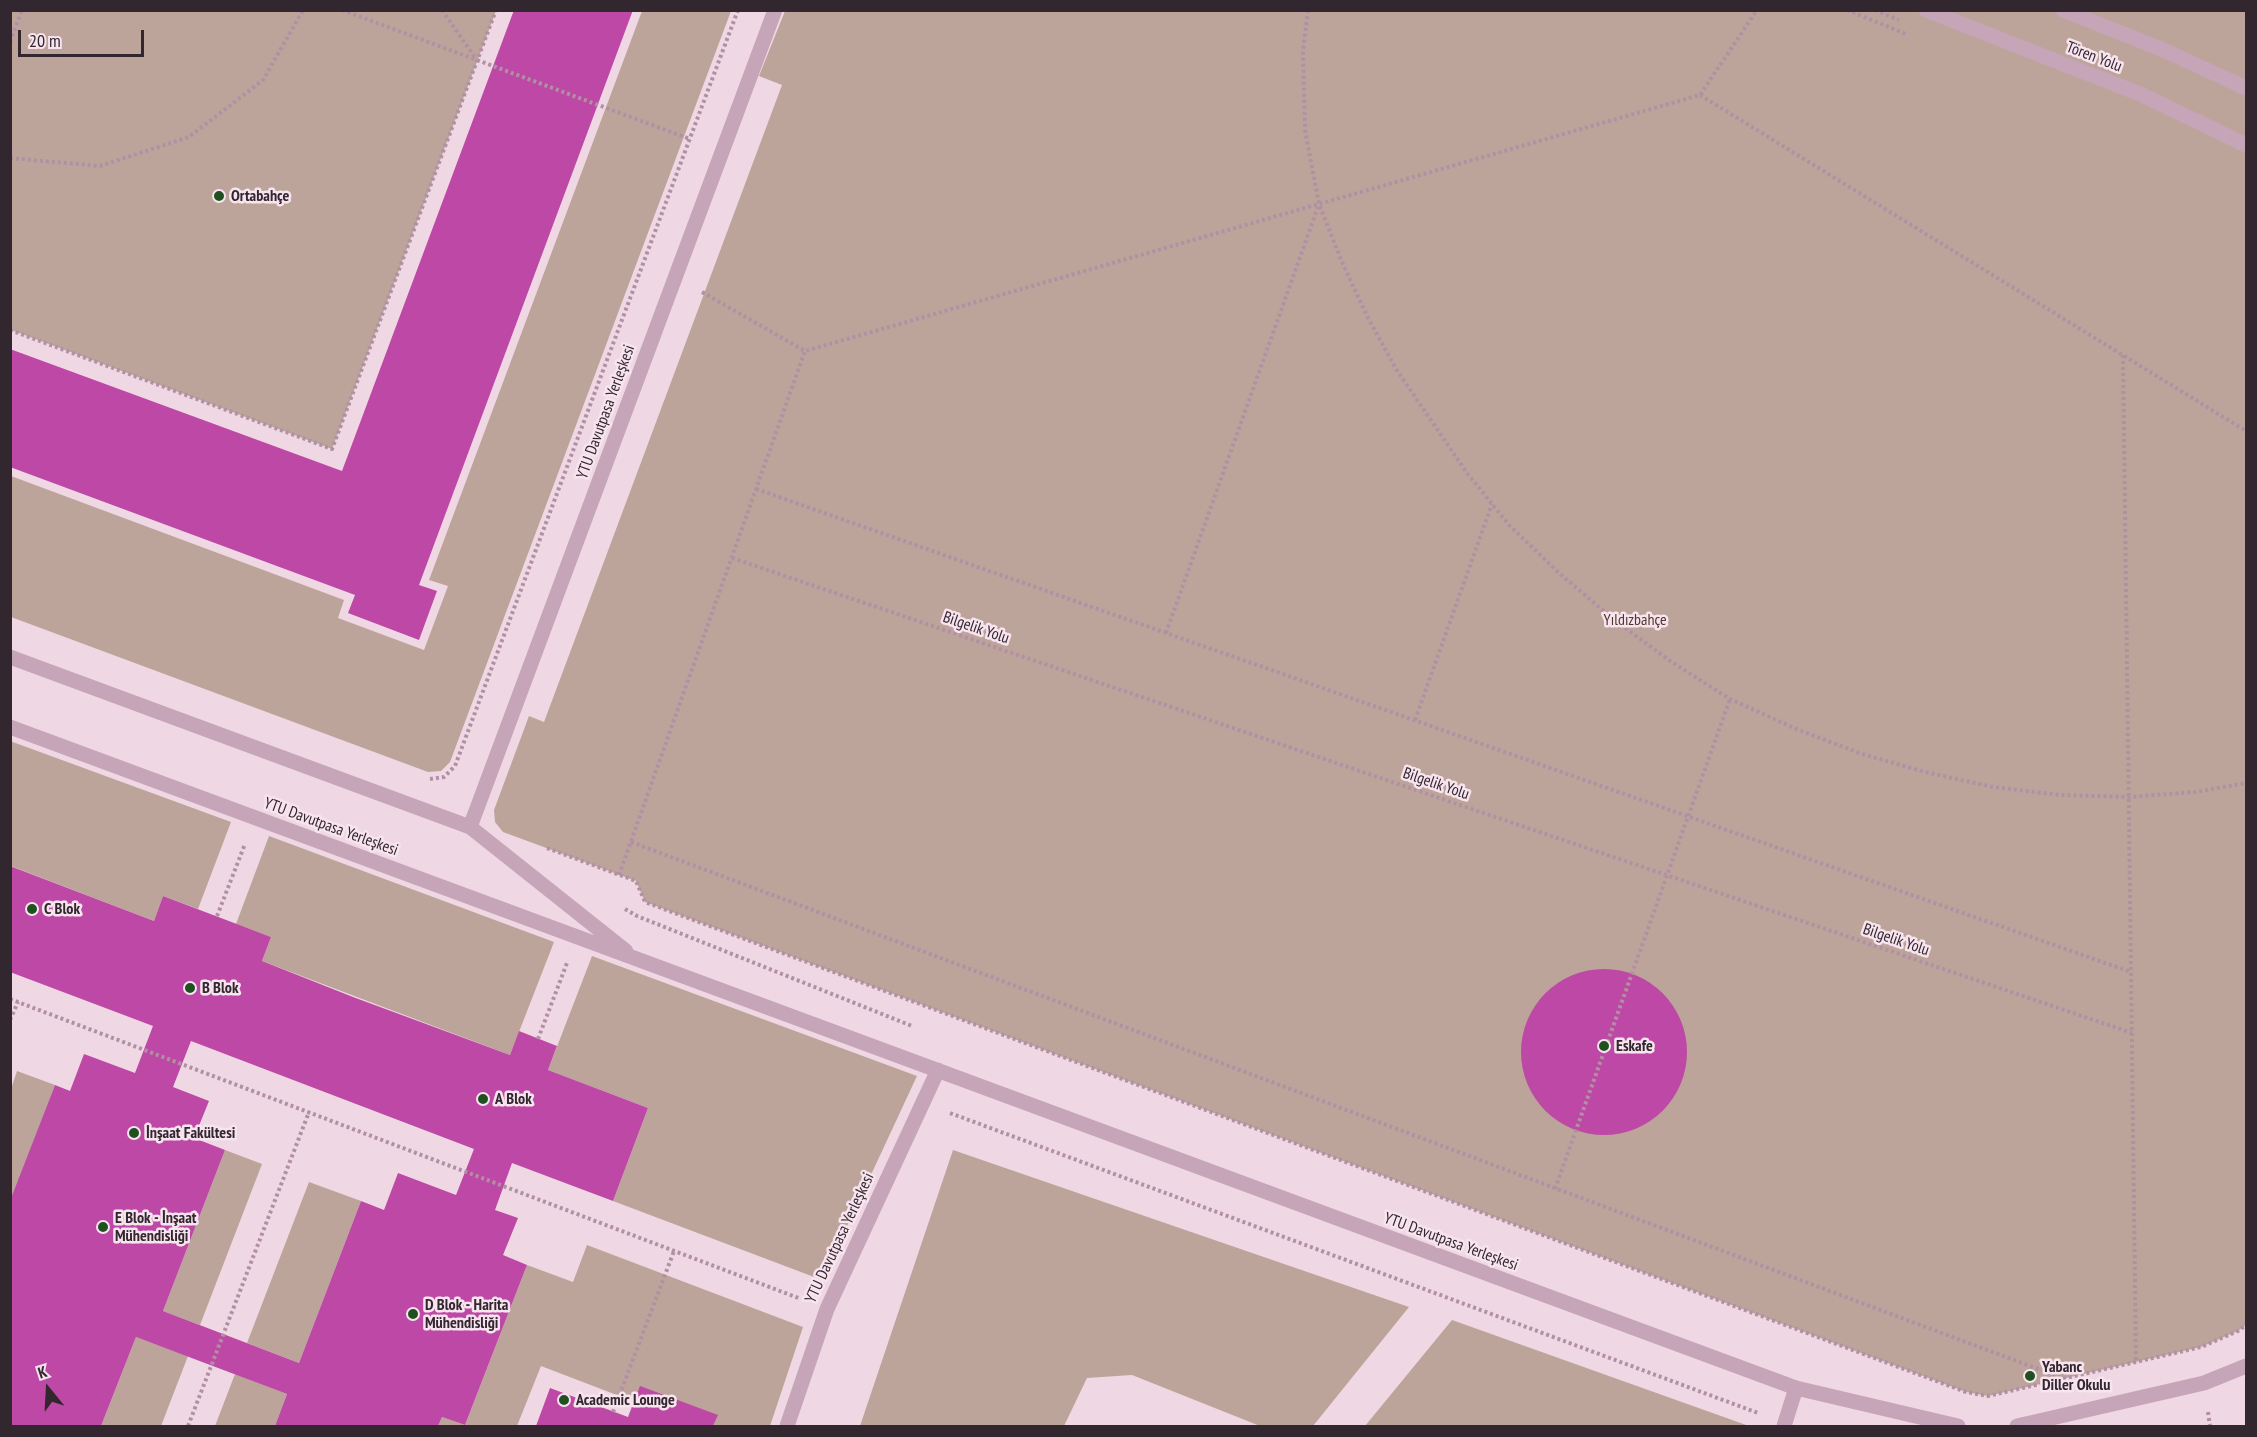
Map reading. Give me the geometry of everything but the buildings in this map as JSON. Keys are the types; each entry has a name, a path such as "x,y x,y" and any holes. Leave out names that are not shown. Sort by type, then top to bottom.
{"street":[{"name":"YTU Davutpasa Yerleşkesi","path":"470,827 775,10"},
{"name":"Tören Yolu","path":"1926,10 2140,94 2247,145"},
{"name":"Tören Yolu","path":"2063,10 2159,48 2247,88"},
{"name":"YTU Davutpasa Yerleşkesi","path":"10,657 470,827 638,960"},
{"name":"YTU Davutpasa Yerleşkesi","path":"10,727 1796,1388 1959,1426"},
{"name":"YTU Davutpasa Yerleşkesi","path":"787,1426 827,1308 938,1070"},
{"path":"2017,1426 2204,1383 2247,1366"},
{"path":"1784,1424 1796,1388"}],"path":[{"path":"10,42 22,10"},
{"path":"10,158 100,166 189,137 263,80 303,10"},
{"path":"342,10 690,139"},
{"path":"442,10 477,61"},
{"path":"10,330 332,449 496,10"},
{"path":"427,779 444,777 455,766 738,10"},
{"path":"1308,10 1303,52 1305,130 1319,204 1341,262 1396,369 1429,420 1492,504 1509,525 1612,619 1670,661 1730,699 1848,749 1925,772 1993,787 2060,795 2129,797 2195,792 2247,783"},
{"path":"676,277 806,351 1700,94 1757,10"},
{"path":"1700,94 2247,431"},
{"path":"1166,633 1319,204"},
{"path":"619,875 806,351"},
{"path":"2123,355 2136,1362"},
{"path":"756,489 2131,972"},
{"path":"1415,720 1492,504"},
{"name":"Bilgelik Yolu","path":"732,558 2132,1033"},
{"path":"1555,1189 1730,699"},
{"path":"217,916 255,818"},
{"path":"631,842 2063,1379"},
{"path":"545,847 636,881 645,902 1966,1392 1988,1396 2201,1347 2238,1331 2247,1324"},
{"path":"616,904 637,916 921,1030"},
{"path":"538,1039 577,937"},
{"path":"10,999 827,1308"},
{"path":"10,1020 18,1002"},
{"path":"188,1426 309,1112"},
{"path":"949,1113 1784,1424"},
{"path":"613,1412 674,1251"}],"green space":[{"name":"Ortabahçe","path":"10,11 496,11 332,449 11,330"},
{"path":"642,11 731,11 450,762 441,771 428,772 11,617 11,476 344,600 338,618 424,650 448,586 429,580"},
{"name":"Yıldızbahçe","path":"785,11 2246,11 2246,1325 2238,1331 2201,1347 1988,1396 1966,1392 645,902 636,881 503,832 495,822 494,810 529,716 544,722 782,85 759,76"},
{"path":"10,741 231,822 198,909 163,896 154,921 11,866"},
{"path":"269,836 554,942 510,1055 262,961 271,937 236,924"},
{"path":"592,956 917,1076 822,1280 613,1201 648,1108 548,1070"},
{"path":"17,1071 55,1085 11,1201 11,1089"},
{"path":"225,1150 262,1164 200,1325 163,1311"},
{"path":"953,1150 1409,1307 1313,1426 1260,1426 1132,1375 1087,1378 1064,1426 860,1426"},
{"path":"309,1182 361,1201 299,1363 247,1343"},
{"path":"587,1245 803,1327 770,1426 713,1426 717,1416 635,1402 541,1366 517,1426 438,1426 442,1417 465,1425 527,1265 573,1282"},
{"path":"1452,1320 1749,1426 1365,1426"},
{"path":"136,1337 188,1356 161,1426 101,1426"},
{"path":"235,1374 287,1394 275,1426 215,1426"}],"place":[{"name":"Ortabahçe","path":"219,196"},
{"name":"C Blok","path":"32,909"},
{"name":"B Blok","path":"190,988"},
{"name":"Eskafe","path":"1604,1046"},
{"name":"A Blok","path":"483,1099"},
{"name":"İnşaat Fakültesi","path":"134,1133"},
{"name":"E Blok - İnşaat Mühendisliği","path":"103,1227"},
{"name":"D Blok - Harita Mühendisliği","path":"413,1314"},
{"name":"Yabanc Diller Okulu","path":"2030,1376"},
{"name":"Academic Lounge","path":"564,1400"}]}
